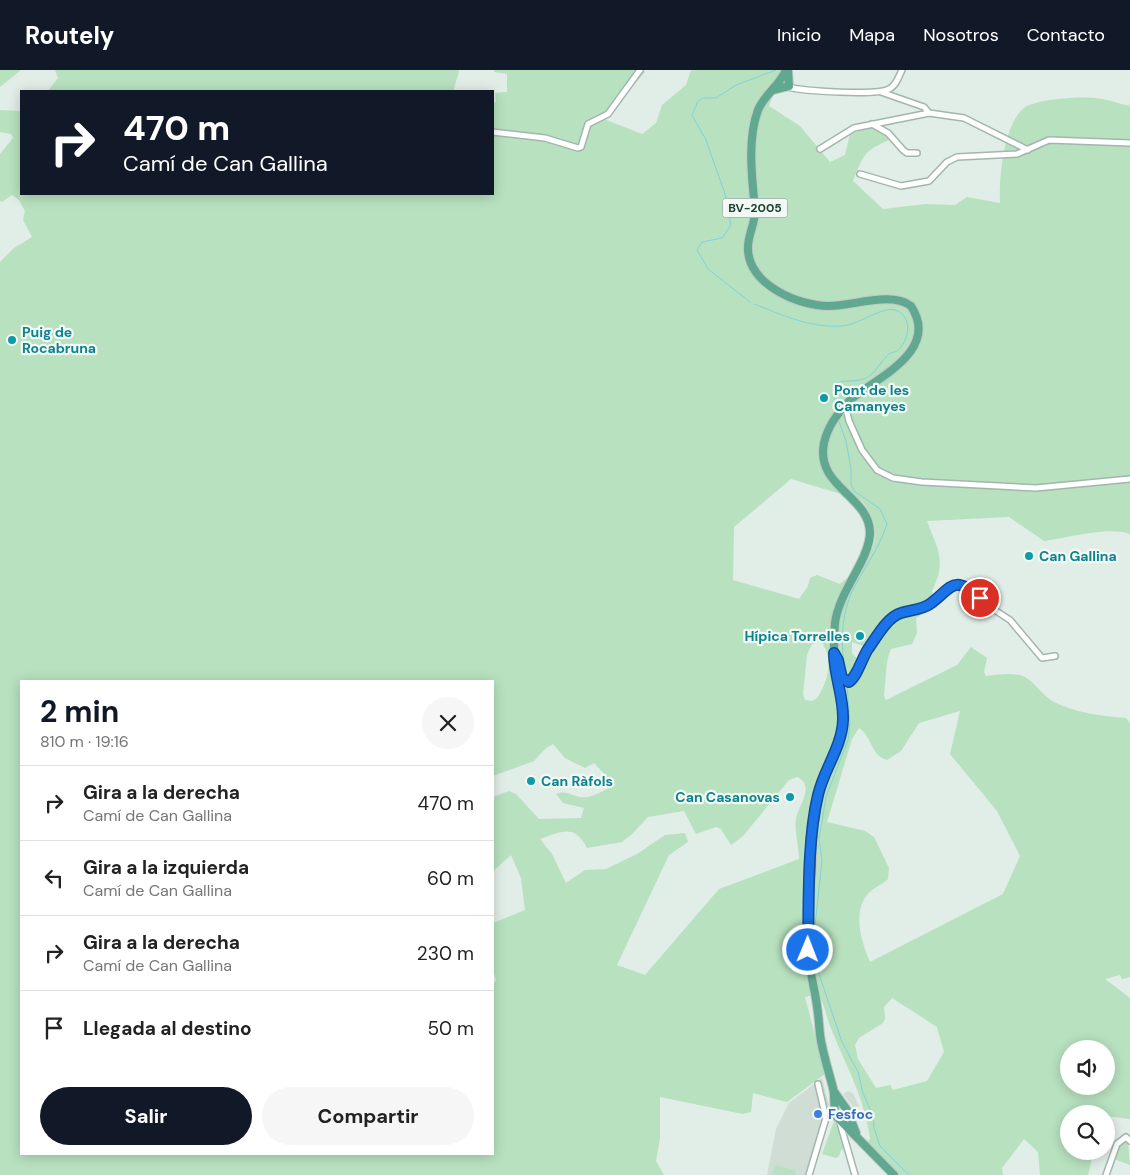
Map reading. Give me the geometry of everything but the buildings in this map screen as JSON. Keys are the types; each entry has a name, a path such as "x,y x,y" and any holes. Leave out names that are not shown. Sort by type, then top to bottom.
{"main road":[{"name":"BV-2005","path":"785,79 773,90 758,109 754,127 752,181 755,213 748,249 753,267 763,279 781,293 805,303 827,306 897,299 910,306 917,320 916,340 904,360 845,405 837,416 824,443 825,463 834,482 863,512 870,532 866,552 839,605 834,653 843,722 839,743 820,787 815,810 809,898 808,950 821,1041 834,1091 836,1109 844,1121 894,1175"},
{"name":"BV-2005","path":"836,1109 844,1121"}],"street":[{"path":"494,132 545,138 578,148 581,147 588,124 608,114 640,70"},
{"path":"882,92 893,86 902,70"},
{"path":"785,79 882,92 924,107 929,113"},
{"path":"820,149 854,128 929,113 964,118 1028,150"},
{"path":"871,124 888,133 907,153 917,153"},
{"path":"860,174 902,186 929,181 947,162 957,157 1017,154 1049,140 1130,143"},
{"path":"845,405 849,421 862,450 877,470 893,478 922,482 1036,488 1130,479"},
{"path":"834,653 838,660 841,675 847,681 853,678 865,655 891,619 902,612 927,606 946,589 957,585 968,588 990,607 1010,620 1042,658 1055,656"},
{"path":"818,1084 826,1121"},
{"path":"809,1175 826,1121 836,1109 824,1106"},
{"path":"826,1121 831,1118 844,1121 854,1175"},
{"path":"1106,1175 1118,1142 1124,1137 1130,1141"}],"shaded area":[{"path":"822,1078 829,1105 806,1175 767,1175 776,1129 789,1103"},
{"path":"848,1091 853,1093 859,1106 854,1108 843,1094"}],"green space":[{"path":"0,70 21,70 0,87"},
{"path":"55,70 459,70 454,90 49,90 58,78"},
{"path":"494,70 643,70 645,72 604,119 642,134 656,123 662,105 686,85 691,70 782,70 769,106 800,126 830,162 845,155 850,134 876,126 894,138 871,149 867,153 860,163 853,181 883,209 926,204 955,205 967,197 1000,203 1000,180 1007,139 1011,126 1024,108 1038,102 1069,98 1088,97 1129,106 1130,101 1130,534 1111,531 1044,541 1009,517 927,521 937,548 940,563 937,580 932,591 936,605 916,618 917,633 912,644 891,649 887,665 884,696 886,700 957,665 971,647 987,658 984,672 986,676 1019,675 1032,682 1050,700 1062,706 1089,713 1126,718 1130,723 1130,977 1122,979 1120,975 1105,979 1130,998 1130,1119 1115,1117 1115,1105 1060,1105 1060,1160 1092,1160 1088,1175 1040,1175 1038,1152 1024,1139 1002,1168 1003,1175 890,1175 862,1148 870,1139 864,1109 817,994 805,997 825,1074 787,1102 753,1093 751,1112 743,1114 660,1097 660,1138 656,1161 664,1175 0,1175 0,262 14,248 32,237 23,220 25,211 19,200 12,195 2,202 0,201 0,154 13,138 11,134 0,132 0,110 20,111 20,195 494,195 495,93 507,92 507,74 494,72","holes":["791,479 861,500 870,513 875,536 868,556 851,575 840,584 817,575 810,578 808,586 799,599 733,580 734,527","820,642 823,644 828,657 828,671 824,685 817,698 812,701 805,700 803,694 807,655 812,644","852,642 866,647 858,660 852,653","960,711 950,754 997,811 1020,856 1003,894 870,962 860,928 860,911 867,895 888,879 889,868 874,837 865,831 827,822 852,739 859,728 867,736 878,754 887,760 901,751 919,723","797,777 805,785 806,790 797,814 796,823 799,859 719,889 645,975 617,965 669,855 688,842 685,833 665,835 637,854 606,869 585,870 566,883 552,854 540,839 567,831 578,835 587,848 622,842 648,817 684,811 696,834 716,827 721,829 731,845 743,836 789,780","892,998 937,1027 944,1052 927,1081 893,1090 890,1085 876,1088 858,1059 855,1045 859,1038 883,1023 885,1018 884,1007"]},
{"path":"834,1121 840,1130 844,1149 841,1150 836,1158 822,1154"},
{"path":"1123,1140 1128,1142 1130,1165 1115,1159 1117,1148"},
{"path":"775,1165 796,1171 795,1175 772,1174"}],"waterway":[{"path":"750,302 708,269 697,250 702,242 722,238 731,225 725,194 706,140 692,115 698,101 703,98 716,98 736,85 776,70"},
{"path":"754,304 796,320 818,325 848,325 890,309 901,313 905,318 908,329 907,336 897,351 890,353 873,373 866,378 833,384 835,410"},
{"path":"838,419 846,441 851,469 851,484 854,491 880,509 887,524 880,543 855,585 847,604 842,636 846,678"},
{"path":"847,685 850,723 848,740 826,797 819,839 822,860 815,926 817,968 842,1042 858,1072 863,1093 873,1116 874,1128 880,1146 909,1175"}],"place":[{"name":"Puig de Rocabruna","path":"12,340"},
{"name":"Pont de les Camanyes","path":"824,398"},
{"name":"Can Gallina","path":"1029,556"},
{"name":"Hípica Torrelles","path":"860,636"},
{"name":"Can Ràfols","path":"531,781"},
{"name":"Can Casanovas","path":"790,797"},
{"name":"Fesfoc","path":"818,1114"}],"route":[{"path":"808,950 809,898 816,804 824,776 839,743 843,722 843,706 836,674 834,653 838,660 843,680 849,682 852,680 868,650 887,623 895,616 902,612 927,606 946,589 957,585 965,586 980,598"}]}
